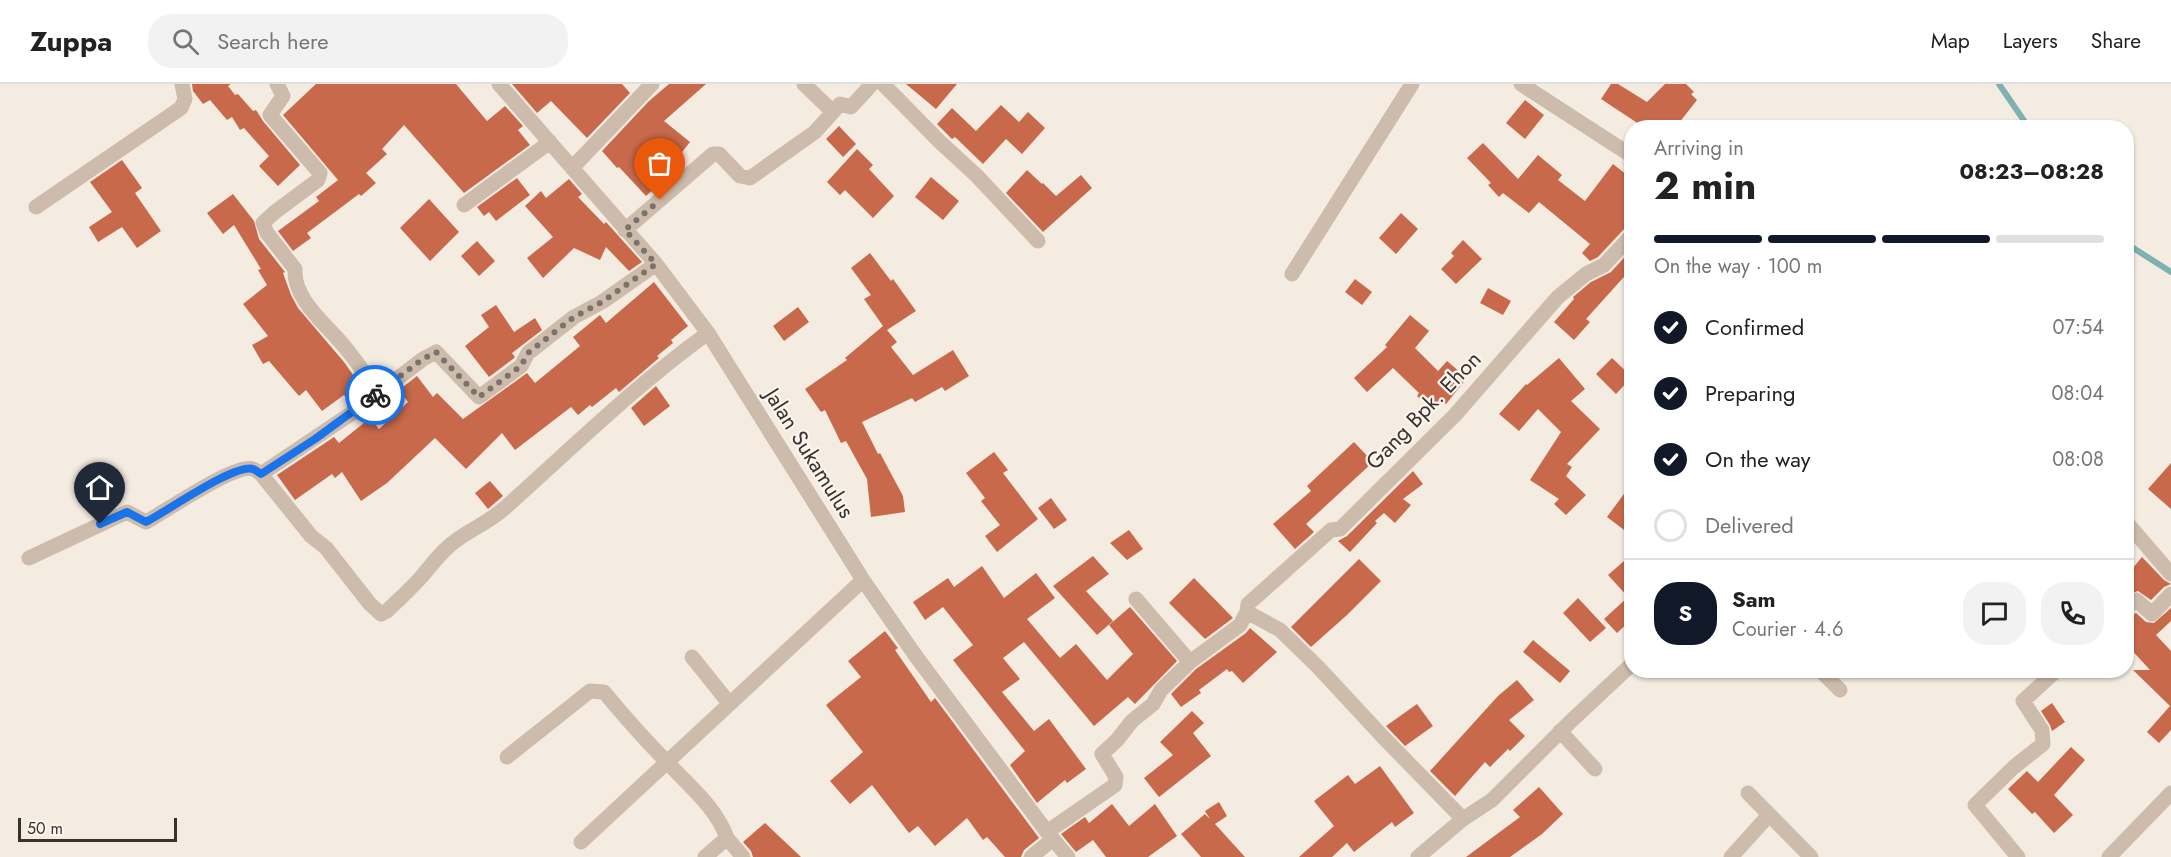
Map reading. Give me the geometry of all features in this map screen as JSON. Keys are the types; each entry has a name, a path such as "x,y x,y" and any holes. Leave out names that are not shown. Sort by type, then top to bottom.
{"street":[{"path":"36,207 181,108 185,99 182,84"},
{"path":"277,84 283,96 270,115 320,173 318,180 275,212 263,224 267,233 296,269 295,281 309,306 348,351 378,393"},
{"name":"Jalan Sukamulus","path":"499,84 656,264 708,333 863,580 915,655 1068,857"},
{"path":"572,168 652,84"},
{"path":"804,84 833,112"},
{"path":"625,230 713,154 719,154 740,176 750,178 815,132 840,104 851,107 872,84"},
{"path":"883,84 977,176 1038,241"},
{"path":"1292,274 1412,84"},
{"path":"1521,84 1624,151"},
{"path":"464,205 550,142"},
{"name":"Gang Bpk. Ehon","path":"1050,835 1115,785 1116,777 1101,754 1117,740 1132,721 1153,704 1161,690 1190,662 1239,625 1247,612 1248,604 1261,590 1331,530 1340,529 1455,415 1558,297 1587,274 1604,266 1624,244"},
{"path":"261,474 315,439 423,359 436,352 479,397 521,366 528,353 574,317 602,302 656,264"},
{"path":"30,558 127,512 146,522 214,481 239,470 252,468 261,474 311,536 326,548 370,604 381,614 387,611 424,574 437,556 457,539 478,528 505,508 569,452 586,433 674,358 708,333"},
{"path":"2134,531 2171,574"},
{"path":"581,842 863,580"},
{"path":"2134,602 2136,600 2152,614 2171,594"},
{"path":"1136,599 1190,662"},
{"path":"1247,612 1280,630 1463,819"},
{"path":"692,657 729,703"},
{"path":"1418,857 1463,819 1491,800 1624,671"},
{"path":"1828,678 1840,690"},
{"path":"2018,857 1975,806 2014,767 2043,744 2042,730 2023,701 2048,678"},
{"path":"507,757 590,691 604,692 707,804 743,857"},
{"path":"1560,731 1595,769"},
{"path":"1748,793 1811,857"},
{"path":"2109,857 2171,793"},
{"path":"1731,857 1769,815"},
{"path":"1032,857 1050,835"},
{"path":"705,857 728,838"}],"building":[{"path":"192,84 231,84 228,86 235,95 238,94 253,111 256,110 300,165 278,186 259,166 269,156 244,128 240,130 232,117 227,120 210,100 203,104 193,91"},
{"path":"316,84 456,84 487,121 505,106 523,126 518,130 530,145 464,193 404,125 382,149 387,154 366,173 376,183 307,233 311,238 293,251 278,231 319,201 316,197 338,180 283,115"},
{"path":"512,84 622,84 630,93 587,138 551,101 537,113"},
{"path":"669,84 706,84 664,121 690,142 662,177 664,179 646,196 602,151 649,101"},
{"path":"906,84 957,84 936,109"},
{"path":"1611,84 1618,84 1647,102 1665,84 1686,84 1694,92 1691,94 1697,100 1681,120 1633,120 1601,99"},
{"path":"1525,100 1544,115 1525,139 1506,123"},
{"path":"1001,105 1019,122 1028,112 1045,128 1022,154 1006,139 983,164 955,137 952,139 937,124 952,108 976,131"},
{"path":"839,126 856,144 843,157 826,139"},
{"path":"1483,143 1518,179 1538,155 1562,175 1558,180 1585,201 1613,164 1624,173 1624,229 1598,257 1590,261 1582,253 1590,244 1539,202 1529,213 1503,193 1499,197 1488,185 1491,183 1467,158"},
{"path":"857,149 873,165 869,169 894,196 873,218 845,190 840,195 827,182"},
{"path":"122,160 142,188 135,193 161,231 137,248 122,227 98,242 89,227 112,212 90,182"},
{"path":"1027,170 1056,196 1081,175 1092,188 1043,232 1006,193"},
{"path":"931,177 959,201 943,220 915,197"},
{"path":"517,178 530,195 496,221 489,212 484,216 477,207"},
{"path":"569,179 582,194 578,197 604,224 606,222 642,262 629,271 606,247 600,260 574,248 543,278 527,258 553,237 525,206 541,191 546,198"},
{"path":"233,194 254,221 259,239 285,272 283,273 298,308 344,362 363,389 348,400 344,395 322,411 306,390 299,396 269,361 263,364 252,345 268,336 243,304 267,285 258,270 261,269 234,225 223,234 207,213"},
{"path":"429,199 459,232 430,261 400,228"},
{"path":"1401,213 1418,229 1396,254 1379,238"},
{"path":"1463,240 1482,259 1456,284 1441,269 1454,256 1451,253"},
{"path":"477,241 495,261 479,276 461,256"},
{"path":"870,253 891,281 893,279 916,311 887,330 897,342 891,347 913,375 953,350 969,376 945,391 942,387 915,402 912,398 862,422 903,496 905,512 871,517 867,479 846,441 841,443 825,410 821,412 805,389 847,360 845,358 883,326 864,299 871,295 851,268"},
{"path":"1624,258 1624,277 1586,319 1590,322 1574,340 1554,322 1574,299 1573,297 1591,282 1611,272"},
{"path":"1355,279 1372,292 1362,305 1345,292"},
{"path":"654,282 688,326 671,340 673,343 657,356 659,358 619,392 616,388 578,415 571,407 515,450 502,433 466,469 435,438 387,483 361,501 342,472 335,478 332,474 295,500 277,475 334,437 339,443 370,418 379,429 408,402 399,390 417,376 433,397 437,393 463,419 527,373 535,383 580,346 573,337 600,315 606,323"},
{"path":"1488,288 1511,301 1503,315 1480,303"},
{"path":"496,305 514,332 535,318 542,330 512,353 515,357 489,377 465,346 489,327 481,315"},
{"path":"798,307 809,322 784,341 773,326"},
{"path":"1410,315 1429,331 1415,348 1438,371 1447,361 1467,378 1446,404 1441,399 1431,409 1417,396 1419,393 1393,368 1367,392 1354,378 1387,347 1385,345"},
{"path":"1559,358 1585,389 1571,401 1600,429 1567,464 1572,467 1566,476 1586,495 1566,515 1554,504 1559,499 1530,480 1561,432 1538,409 1519,431 1499,414 1526,384"},
{"path":"1612,358 1624,369 1624,386 1616,394 1596,374"},
{"path":"656,386 670,406 644,426 631,408"},
{"path":"1354,442 1373,462 1306,524 1314,532 1295,549 1273,524 1311,491 1307,486"},
{"path":"994,452 1008,470 1003,473 1038,519 997,552 985,536 1000,525 981,501 985,498 966,473"},
{"path":"2171,463 2171,509 2148,489"},
{"path":"1413,471 1423,484 1403,499 1411,505 1395,523 1384,513 1350,552 1338,541 1347,536"},
{"path":"490,481 503,496 488,509 475,493"},
{"path":"1624,494 1624,530 1607,517"},
{"path":"1051,498 1067,520 1054,529 1038,508"},
{"path":"1129,530 1143,549 1127,560 1110,543"},
{"path":"1093,556 1109,574 1086,591 1113,621 1097,635 1053,586"},
{"path":"2142,557 2164,580 2171,584 2164,587 2151,600 2138,591 2134,592 2134,567"},
{"path":"1359,559 1381,581 1311,647 1291,627"},
{"path":"1624,561 1624,593 1608,575"},
{"path":"982,566 1004,598 1036,573 1055,598 1027,619 1060,658 1076,644 1107,680 1133,654 1109,625 1130,607 1177,661 1135,704 1128,697 1094,726 1024,642 1003,658 1020,679 1002,692 1034,731 1049,719 1086,769 1067,783 1065,780 1037,803 1010,765 1025,751 953,660 973,645 943,607 925,620 913,602 948,578 954,587"},
{"path":"1194,578 1233,618 1205,639 1169,603"},
{"path":"1578,598 1606,628 1590,642 1563,613"},
{"path":"1624,601 1624,626 1617,633 1604,619"},
{"path":"2171,608 2171,621 2156,635 2171,651 2171,730 2159,743 2147,732 2170,706 2134,671 2150,670 2134,653 2134,614 2136,613 2146,622 2154,623"},
{"path":"1250,628 1277,652 1243,683 1227,669 1199,690 1201,693 1181,707 1171,694 1196,669"},
{"path":"885,631 898,648 895,650 931,702 935,698 1039,838 1024,850 1021,857 1005,857 987,837 983,840 967,818 935,846 918,826 909,833 872,785 850,804 830,781 863,752 826,705 861,677 848,661"},
{"path":"1533,640 1570,671 1560,683 1523,652"},
{"path":"1517,680 1534,700 1509,720 1525,736 1490,767 1485,762 1455,796 1430,771 1498,696"},
{"path":"2052,703 2065,722 2052,731 2041,711"},
{"path":"1417,704 1433,726 1405,746 1386,726"},
{"path":"1192,711 1204,723 1193,733 1211,756 1159,797 1144,778 1173,755 1160,742"},
{"path":"2071,747 2085,760 2054,795 2073,815 2054,833 2035,812 2032,814 2008,789 2027,771 2038,782"},
{"path":"1380,766 1414,813 1395,827 1392,822 1354,852 1347,843 1332,857 1299,857 1334,826 1314,801 1348,775 1355,784"},
{"path":"1539,787 1563,814 1542,834 1510,857 1466,857 1520,817 1513,810"},
{"path":"1219,802 1227,816 1215,824 1245,857 1201,857 1181,834 1205,814 1210,819 1205,811"},
{"path":"1112,804 1129,826 1155,804 1177,836 1148,857 1106,857 1093,840 1076,852 1061,834 1085,817 1089,823"},
{"path":"765,823 801,857 753,857 743,842"}],"waterway":[{"path":"1999,84 2024,120"},
{"path":"2134,248 2171,272"}],"way so far":[{"path":"375,395 436,352 479,397 521,366 528,353 574,317 602,302 656,264 625,230 660,200"}],"route":[{"path":"100,524 127,512 146,522 214,481 239,470 252,468 261,474 315,439 375,395"}]}
